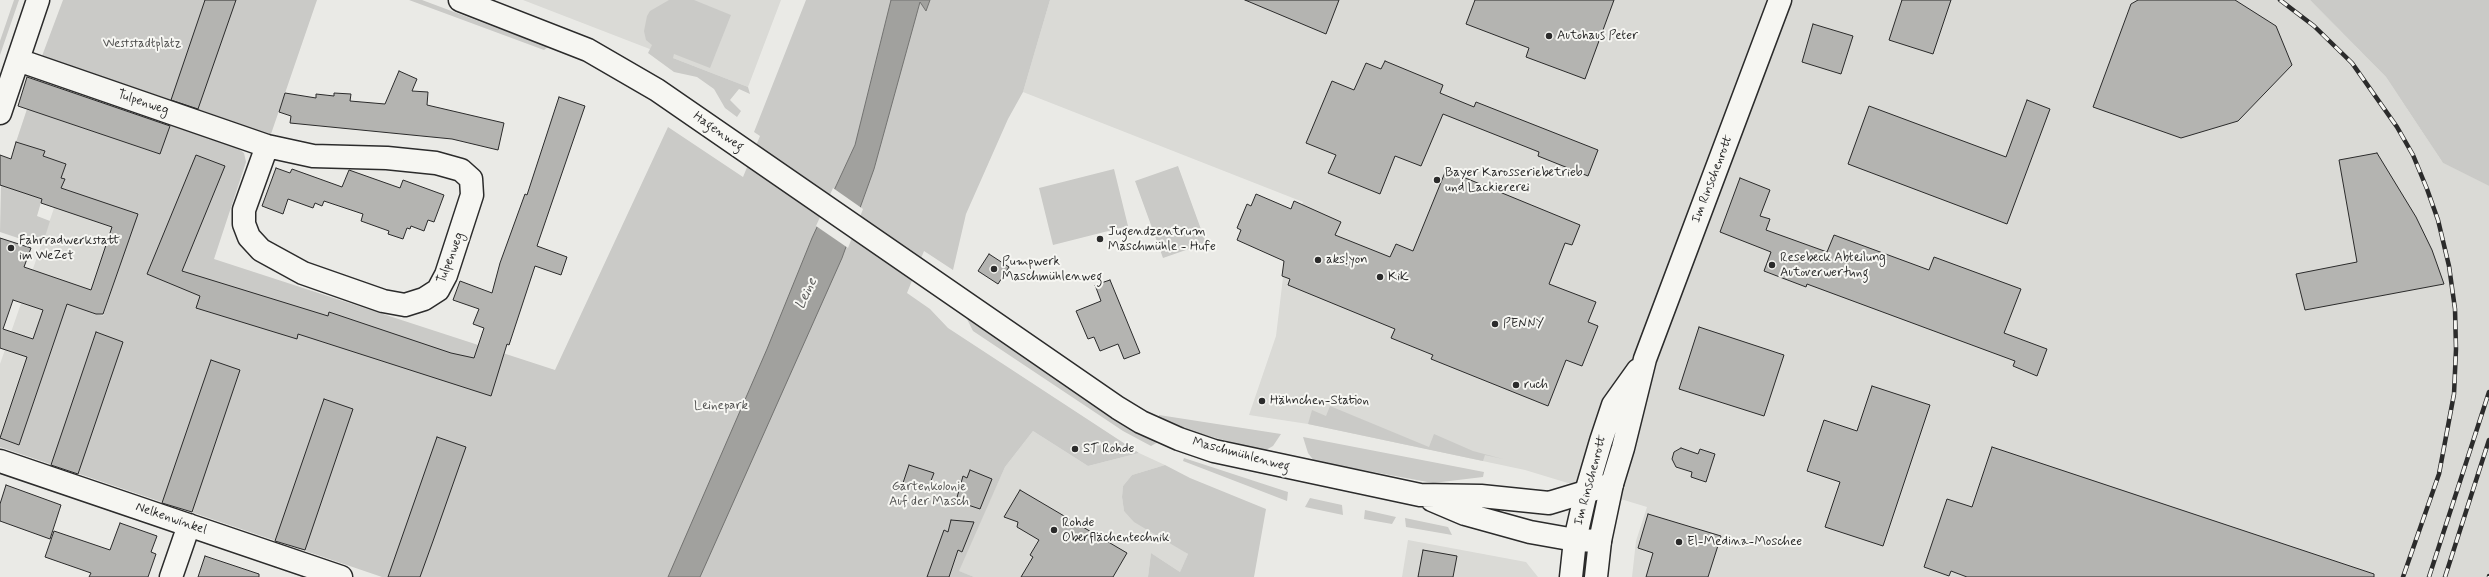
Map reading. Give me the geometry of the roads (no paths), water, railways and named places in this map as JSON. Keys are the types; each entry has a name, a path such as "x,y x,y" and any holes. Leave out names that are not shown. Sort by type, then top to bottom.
{"street":[{"path":"0,113 38,0"},
{"name":"Hagenweg","path":"460,0 588,50 657,90 957,297"},
{"name":"Im Rinschenrott","path":"1612,484 1623,448 1645,359 1780,0"},
{"name":"Tulpenweg","path":"18,60 267,146 313,156 387,158 436,163 461,170 471,179 472,195 446,275 438,290 424,299 405,305 384,301 302,273 261,250 249,237 244,224 244,210 267,146"},
{"name":"Maschmühlenweg","path":"957,297 1118,408 1141,422 1179,439 1222,453 1420,495 1465,514 1530,532 1575,540 1600,541"},
{"name":"Im Rinschenrott","path":"1575,540 1586,492 1613,405 1645,359"},
{"name":"Nelkenwinkel","path":"0,461 341,577"},
{"path":"1596,577 1600,541 1612,484"},
{"name":"Maschmühlenweg","path":"1420,495 1481,496 1548,504 1612,484"},
{"path":"171,577 189,525"},
{"path":"1571,577 1575,540"}],"water":[{"name":"Leine","path":"891,0 930,0 926,11 920,2 874,169 842,258 700,577 668,577 767,349 812,238 855,145"}],"railway":[{"path":"2280,0 2314,26 2352,63 2397,127 2413,155 2427,189 2438,220 2449,266 2455,309 2456,349 2454,394 2439,474 2403,577"},
{"path":"2429,577 2489,392"},
{"path":"2445,577 2489,440"}],"place":[{"name":"Autohaus Peter","path":"1549,36"},
{"name":"Bayer Karosseriebetrieb und Lackiererei","path":"1437,180"},
{"name":"Jugendzentrum Maschmühle - Hufe","path":"1100,239"},
{"name":"Fahrradwerkstatt im WeZet","path":"11,248"},
{"name":"aks!yon","path":"1318,260"},
{"name":"Resebeck Abteilung Autoverwertung","path":"1772,265"},
{"name":"Pumpwerk Maschmühlenweg","path":"994,269"},
{"name":"KiK","path":"1380,277"},
{"name":"PENNY","path":"1495,324"},
{"name":"ruch","path":"1516,385"},
{"name":"Hähnchen-Station","path":"1262,401"},
{"name":"ST Rohde","path":"1075,449"},
{"name":"Rohde Oberflächentechnik","path":"1054,530"},
{"name":"El-Medina-Moschee","path":"1679,542"}],"park label":[{"name":"Weststadtplatz","path":"142,44"},
{"name":"Leinepark","path":"721,406"},
{"name":"Gartenkolonie Auf der Masch","path":"929,494"}]}
